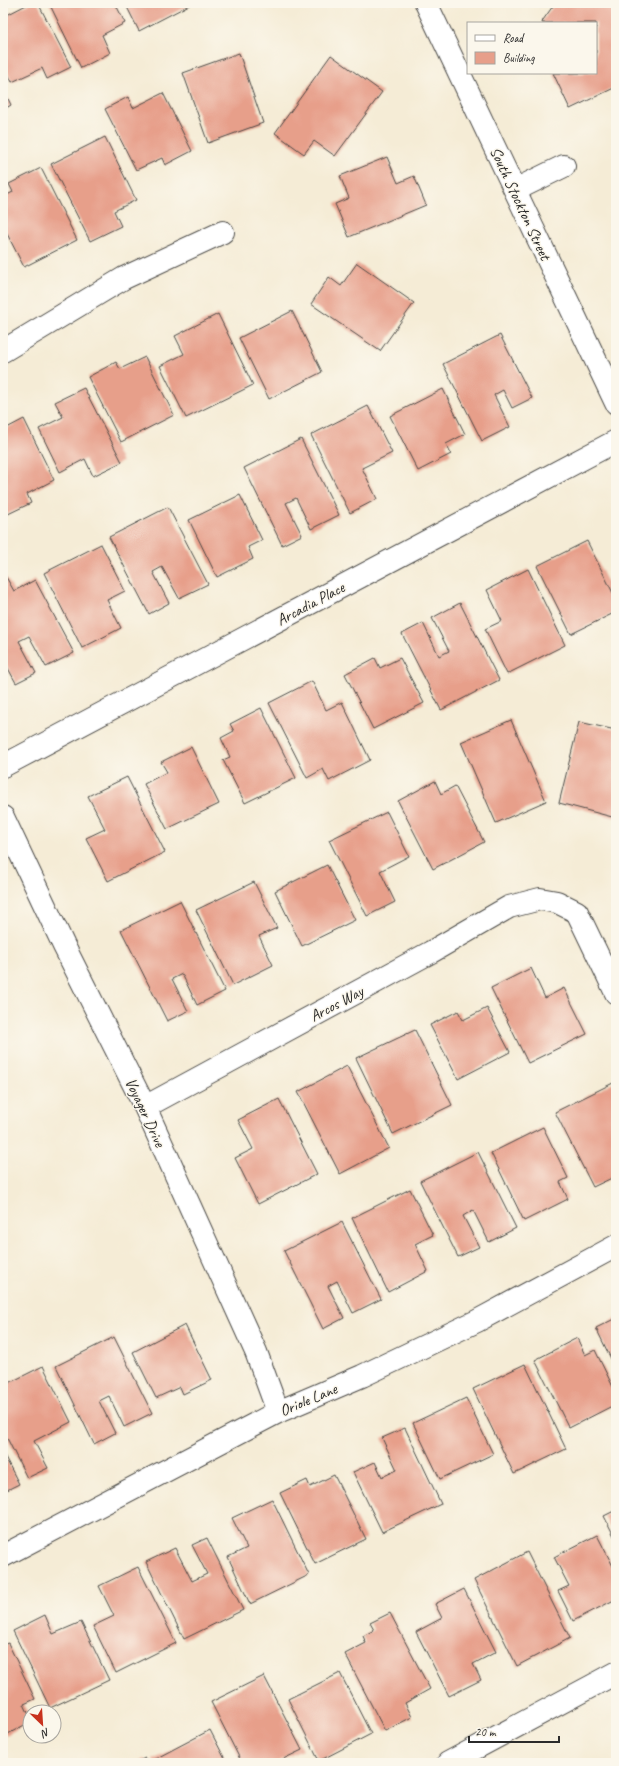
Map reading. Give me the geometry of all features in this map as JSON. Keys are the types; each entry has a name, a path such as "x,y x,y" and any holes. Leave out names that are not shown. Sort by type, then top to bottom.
{"street":[{"name":"South Stockton Street","path":"428,4 515,190 608,364 616,403"},
{"path":"515,190 564,166"},
{"path":"3,351 124,278 223,232"},
{"name":"Arcadia Place","path":"3,766 616,441"},
{"name":"Voyager Drive","path":"3,817 64,946 145,1107 256,1352 278,1412"},
{"name":"Arcos Way","path":"145,1107 431,952 509,907 540,899 557,902 577,912 616,993"},
{"name":"Oriole Lane","path":"3,1556 278,1412 362,1376 470,1324 616,1246"},
{"path":"448,1763 616,1673"}],"building":[{"path":"30,3 38,3 71,67 47,79 42,68 12,82 3,64 3,17"},
{"path":"49,3 115,3 125,23 102,35 110,53 81,68"},
{"path":"125,3 193,3 139,31"},
{"path":"557,3 616,3 616,87 570,109 553,74 597,74 597,22 542,22 553,6"},
{"path":"239,53 263,123 208,143 183,73"},
{"path":"331,55 382,92 335,156 314,141 304,154 275,133"},
{"path":"3,88 11,105 3,110"},
{"path":"163,93 192,151 165,165 162,158 136,170 105,109 128,97 133,108"},
{"path":"105,137 136,200 114,211 121,226 90,241 51,164"},
{"path":"387,157 398,183 414,176 426,205 349,237 335,204 349,198 340,176"},
{"path":"41,168 77,240 24,267 3,226 3,197 13,192 9,184"},
{"path":"357,263 414,303 380,351 311,304 329,277 341,286"},
{"path":"292,311 322,372 269,399 239,338"},
{"path":"218,314 253,385 186,418 160,366 184,354 175,336"},
{"path":"500,335 532,398 512,408 503,390 494,395 510,427 482,441 443,364"},
{"path":"145,357 174,415 121,442 88,377 116,362 120,369"},
{"path":"84,388 122,462 93,476 85,459 60,472 39,429 63,417 55,402"},
{"path":"443,389 465,434 446,444 451,454 418,471 390,416"},
{"path":"368,406 392,453 362,468 377,499 350,513 311,435"},
{"path":"24,419 54,480 27,494 31,503 6,515 3,509 3,430"},
{"path":"301,439 339,515 311,529 296,498 286,503 302,535 282,545 244,468"},
{"path":"240,495 262,540 248,547 253,559 217,577 189,520"},
{"path":"168,507 208,584 179,598 162,567 153,572 169,603 149,614 109,537"},
{"path":"587,541 616,599 616,612 571,634 537,566"},
{"path":"101,544 125,591 107,600 121,628 82,648 44,573"},
{"path":"528,569 565,645 507,674 485,629 502,621 487,590"},
{"path":"6,577 14,591 35,580 74,653 46,667 29,636 19,641 36,673 16,683 3,659 3,579"},
{"path":"460,603 499,680 441,710 402,634 423,623 439,656 449,651 432,618"},
{"path":"375,658 380,668 400,658 424,703 373,729 345,674"},
{"path":"312,681 326,710 342,702 370,760 329,781 323,769 307,778 269,703"},
{"path":"261,708 296,778 245,803 223,760 230,757 221,738 234,731 230,724"},
{"path":"511,720 546,801 496,823 461,742"},
{"path":"579,722 616,730 616,818 559,803"},
{"path":"191,747 219,804 167,829 144,784 167,772 161,762"},
{"path":"127,777 165,852 108,881 86,838 105,829 88,796"},
{"path":"435,781 441,794 455,786 484,842 433,869 398,801"},
{"path":"387,812 409,856 380,871 395,902 367,916 329,840"},
{"path":"327,865 355,920 302,946 275,891"},
{"path":"254,882 277,928 259,936 273,965 233,985 196,910"},
{"path":"180,901 225,991 197,1005 182,974 172,979 188,1011 167,1021 121,930"},
{"path":"531,968 545,998 564,988 587,1034 528,1063 491,988"},
{"path":"487,1008 510,1052 458,1079 430,1025 458,1011 463,1020"},
{"path":"415,1030 452,1105 393,1134 356,1058"},
{"path":"347,1066 389,1148 340,1174 298,1092"},
{"path":"613,1083 616,1090 616,1176 593,1187 555,1112"},
{"path":"279,1099 317,1174 258,1204 235,1158 253,1149 238,1120"},
{"path":"543,1127 568,1178 560,1182 568,1199 524,1221 491,1153"},
{"path":"478,1152 516,1228 489,1242 473,1210 463,1216 479,1247 458,1257 420,1181"},
{"path":"410,1189 433,1235 415,1244 428,1271 388,1292 352,1218"},
{"path":"342,1222 381,1299 353,1313 337,1281 328,1286 344,1318 323,1329 284,1251"},
{"path":"616,1318 616,1369 596,1328"},
{"path":"185,1325 212,1380 183,1394 180,1387 156,1398 133,1352"},
{"path":"114,1337 152,1413 124,1427 109,1396 99,1401 115,1433 94,1444 56,1366"},
{"path":"577,1338 585,1355 595,1350 616,1393 616,1404 569,1428 535,1360"},
{"path":"525,1364 566,1449 514,1474 473,1389"},
{"path":"43,1366 71,1422 34,1441 48,1468 27,1478 3,1430 3,1386"},
{"path":"466,1398 493,1454 440,1479 413,1423"},
{"path":"405,1428 441,1504 382,1532 353,1472 375,1462 382,1477 397,1470 382,1438"},
{"path":"3,1453 19,1484 3,1492"},
{"path":"334,1475 366,1539 315,1564 280,1493 307,1480 310,1487"},
{"path":"272,1499 309,1575 250,1604 228,1557 247,1548 232,1518"},
{"path":"616,1510 616,1540 604,1516"},
{"path":"597,1535 616,1572 616,1599 573,1621 558,1591 569,1586 554,1557"},
{"path":"207,1538 243,1610 184,1639 146,1562 175,1548 192,1581 207,1574 192,1545"},
{"path":"527,1552 570,1638 517,1666 474,1580"},
{"path":"138,1567 176,1643 116,1673 93,1626 114,1616 99,1586"},
{"path":"464,1589 496,1652 473,1664 481,1680 449,1696 416,1632 442,1618 435,1604"},
{"path":"390,1613 430,1689 405,1703 412,1717 385,1731 345,1654 366,1643 363,1636 374,1630 370,1623"},
{"path":"45,1615 53,1634 81,1622 109,1680 58,1704 48,1704 13,1631"},
{"path":"8,1643 35,1699 22,1704 22,1726 6,1735 3,1729 3,1645"},
{"path":"340,1673 371,1734 319,1761 288,1699"},
{"path":"264,1676 302,1750 279,1761 280,1763 242,1763 211,1702"},
{"path":"210,1730 227,1763 155,1763 153,1760"},
{"path":"145,1758 147,1763 135,1763"}]}
